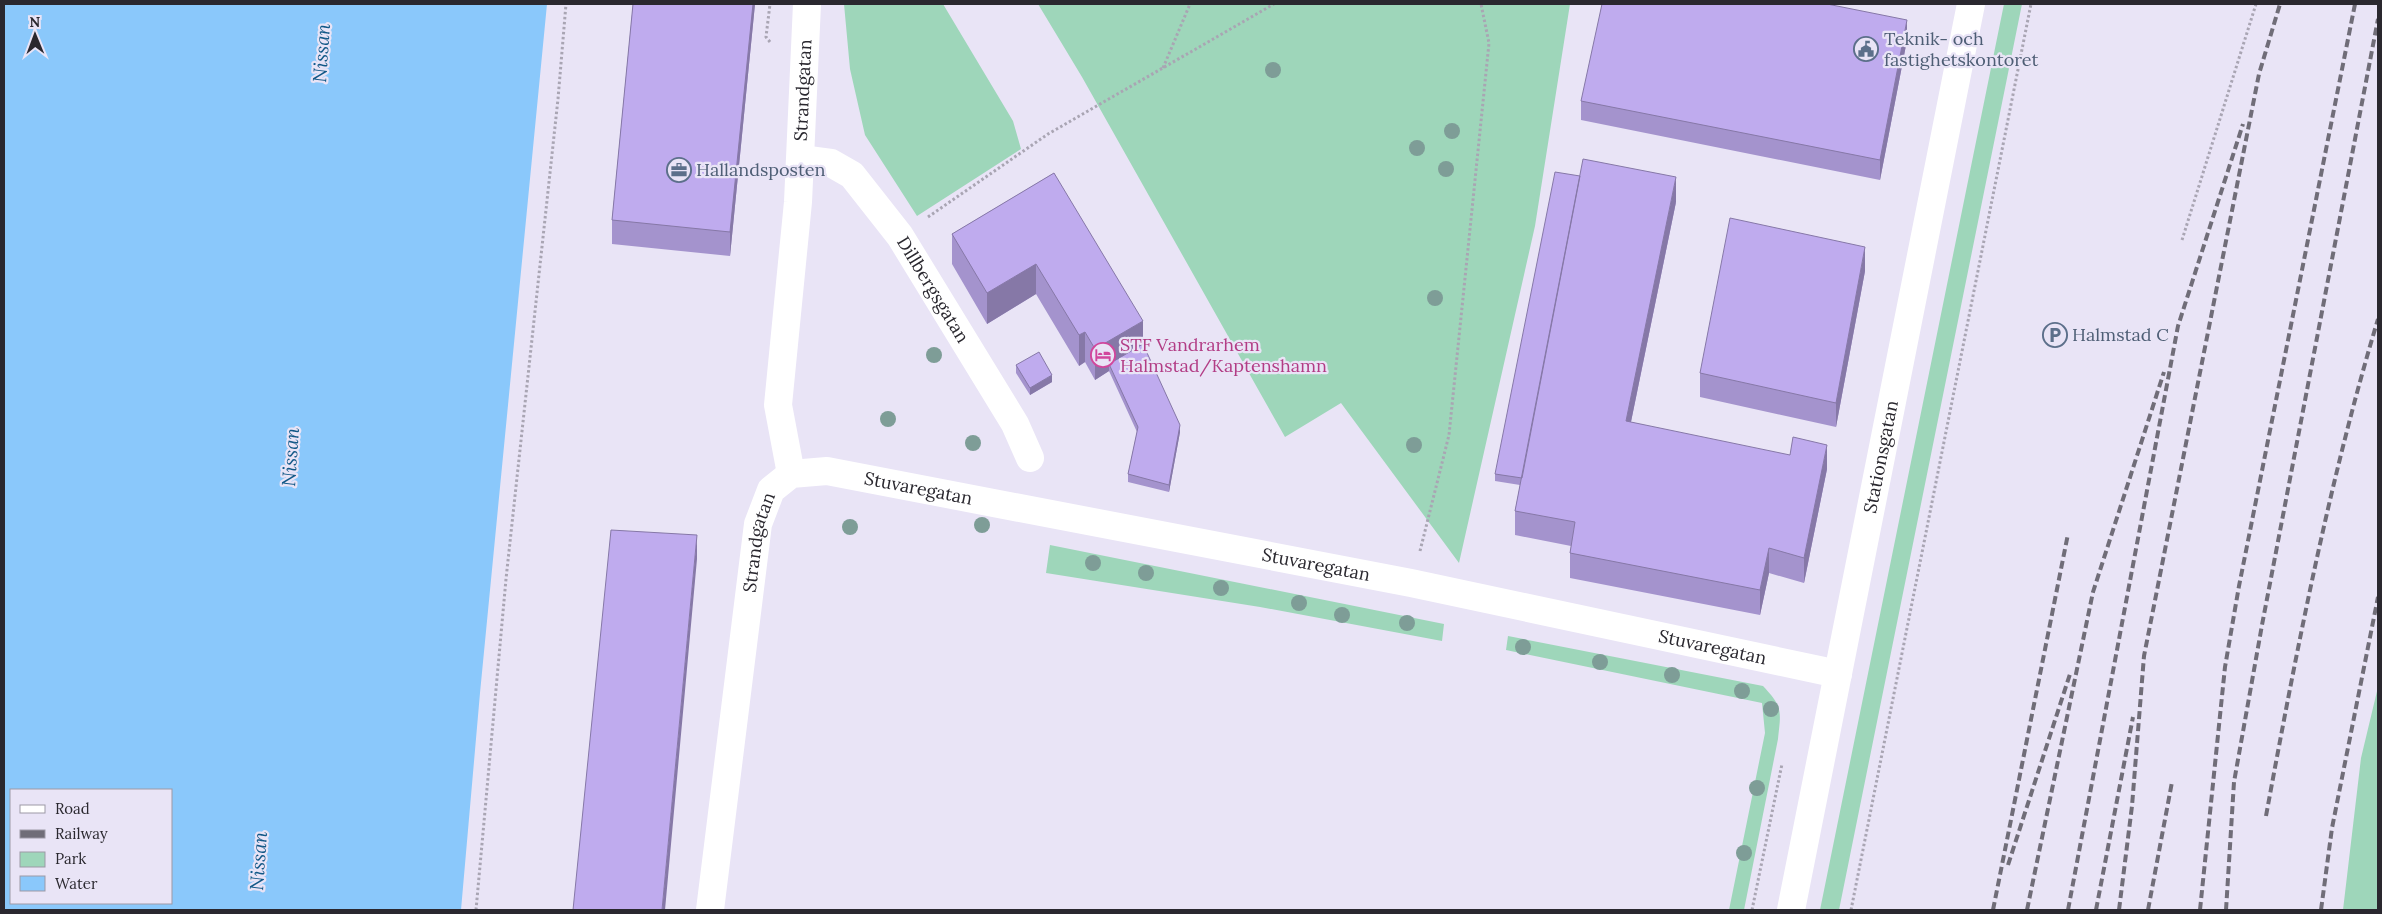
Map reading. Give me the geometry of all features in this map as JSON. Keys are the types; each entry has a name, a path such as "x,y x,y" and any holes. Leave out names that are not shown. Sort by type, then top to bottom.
{"street":[{"name":"Strandgatan","path":"710,910 758,524 771,490 790,474 778,405 801,159 807,4"},
{"name":"Stationsgatan","path":"1791,910 1971,4"},
{"name":"Dillbergsgatan","path":"801,159 831,163 852,175 900,236 1015,424 1030,458"},
{"name":"Stuvaregatan","path":"790,474 828,470 923,500 1411,583 1838,674"}],"path":[{"path":"476,910 506,579 557,109 566,4"},
{"path":"1163,69 1190,4"},
{"path":"900,236 1048,134 1274,4"},
{"path":"1411,583 1449,435 1489,43 1481,4"},
{"path":"1851,910 2032,4"},
{"path":"2182,240 2256,4"}],"green space":[{"path":"844,4 943,4 1013,121 1021,149 917,216 865,135 850,69"},
{"path":"1038,4 1570,4 1535,226 1459,563 1341,403 1285,437 1082,77"},
{"path":"2004,4 2022,4 1839,910 1820,910"},
{"path":"1050,545 1444,624 1442,641 1260,607 1046,573"},
{"path":"1508,636 1763,686 1770,693 1780,715 1778,739 1744,910 1729,910 1765,733 1762,703 1506,650"},
{"path":"2378,687 2378,910 2343,910 2361,758"}],"water":[{"name":"Nissan","path":"4,4 547,4 480,693 461,910 4,910"}],"building":[{"name":"Hallandsposten","path":"633,4 753,4 730,232 612,220"},
{"path":"1602,4 1827,4 1907,20 1880,160 1581,101"},
{"path":"1583,159 1676,177 1626,421 1790,455 1793,437 1827,445 1804,558 1769,548 1760,590 1570,553 1575,522 1515,511"},
{"path":"1555,172 1580,176 1522,478 1495,474"},
{"path":"1054,173 1143,321 1095,349 1085,332 1079,335 1036,264 987,293 952,234"},
{"path":"1730,218 1865,247 1836,403 1700,373"},
{"path":"1143,344 1180,425 1169,485 1128,474 1138,427 1109,364"},
{"path":"1039,352 1052,375 1030,388 1016,365"},
{"path":"611,530 697,535 662,910 573,910"}],"railway":[{"path":"2119,910 2132,806 2144,656 2259,74 2280,4"},
{"path":"2200,910 2225,667 2239,586 2355,4"},
{"path":"2226,910 2234,782 2262,625 2378,19"},
{"path":"2068,910 2178,326 2243,124"},
{"path":"2266,816 2315,566 2344,442 2378,319"},
{"path":"2027,910 2093,592 2164,372"},
{"path":"1993,910 2068,534"},
{"path":"2321,910 2332,828 2378,597"},
{"path":"2008,865 2070,674"},
{"path":"2096,910 2133,717"},
{"path":"2148,910 2172,782"}],"place":[{"name":"Teknik- och fastighetskontoret","path":"1866,49"},
{"name":"Hallandsposten","path":"679,170"},
{"name":"Halmstad C","path":"2055,335"},
{"name":"STF Vandrarhem Halmstad/Kaptenshamn","path":"1103,355"}]}
